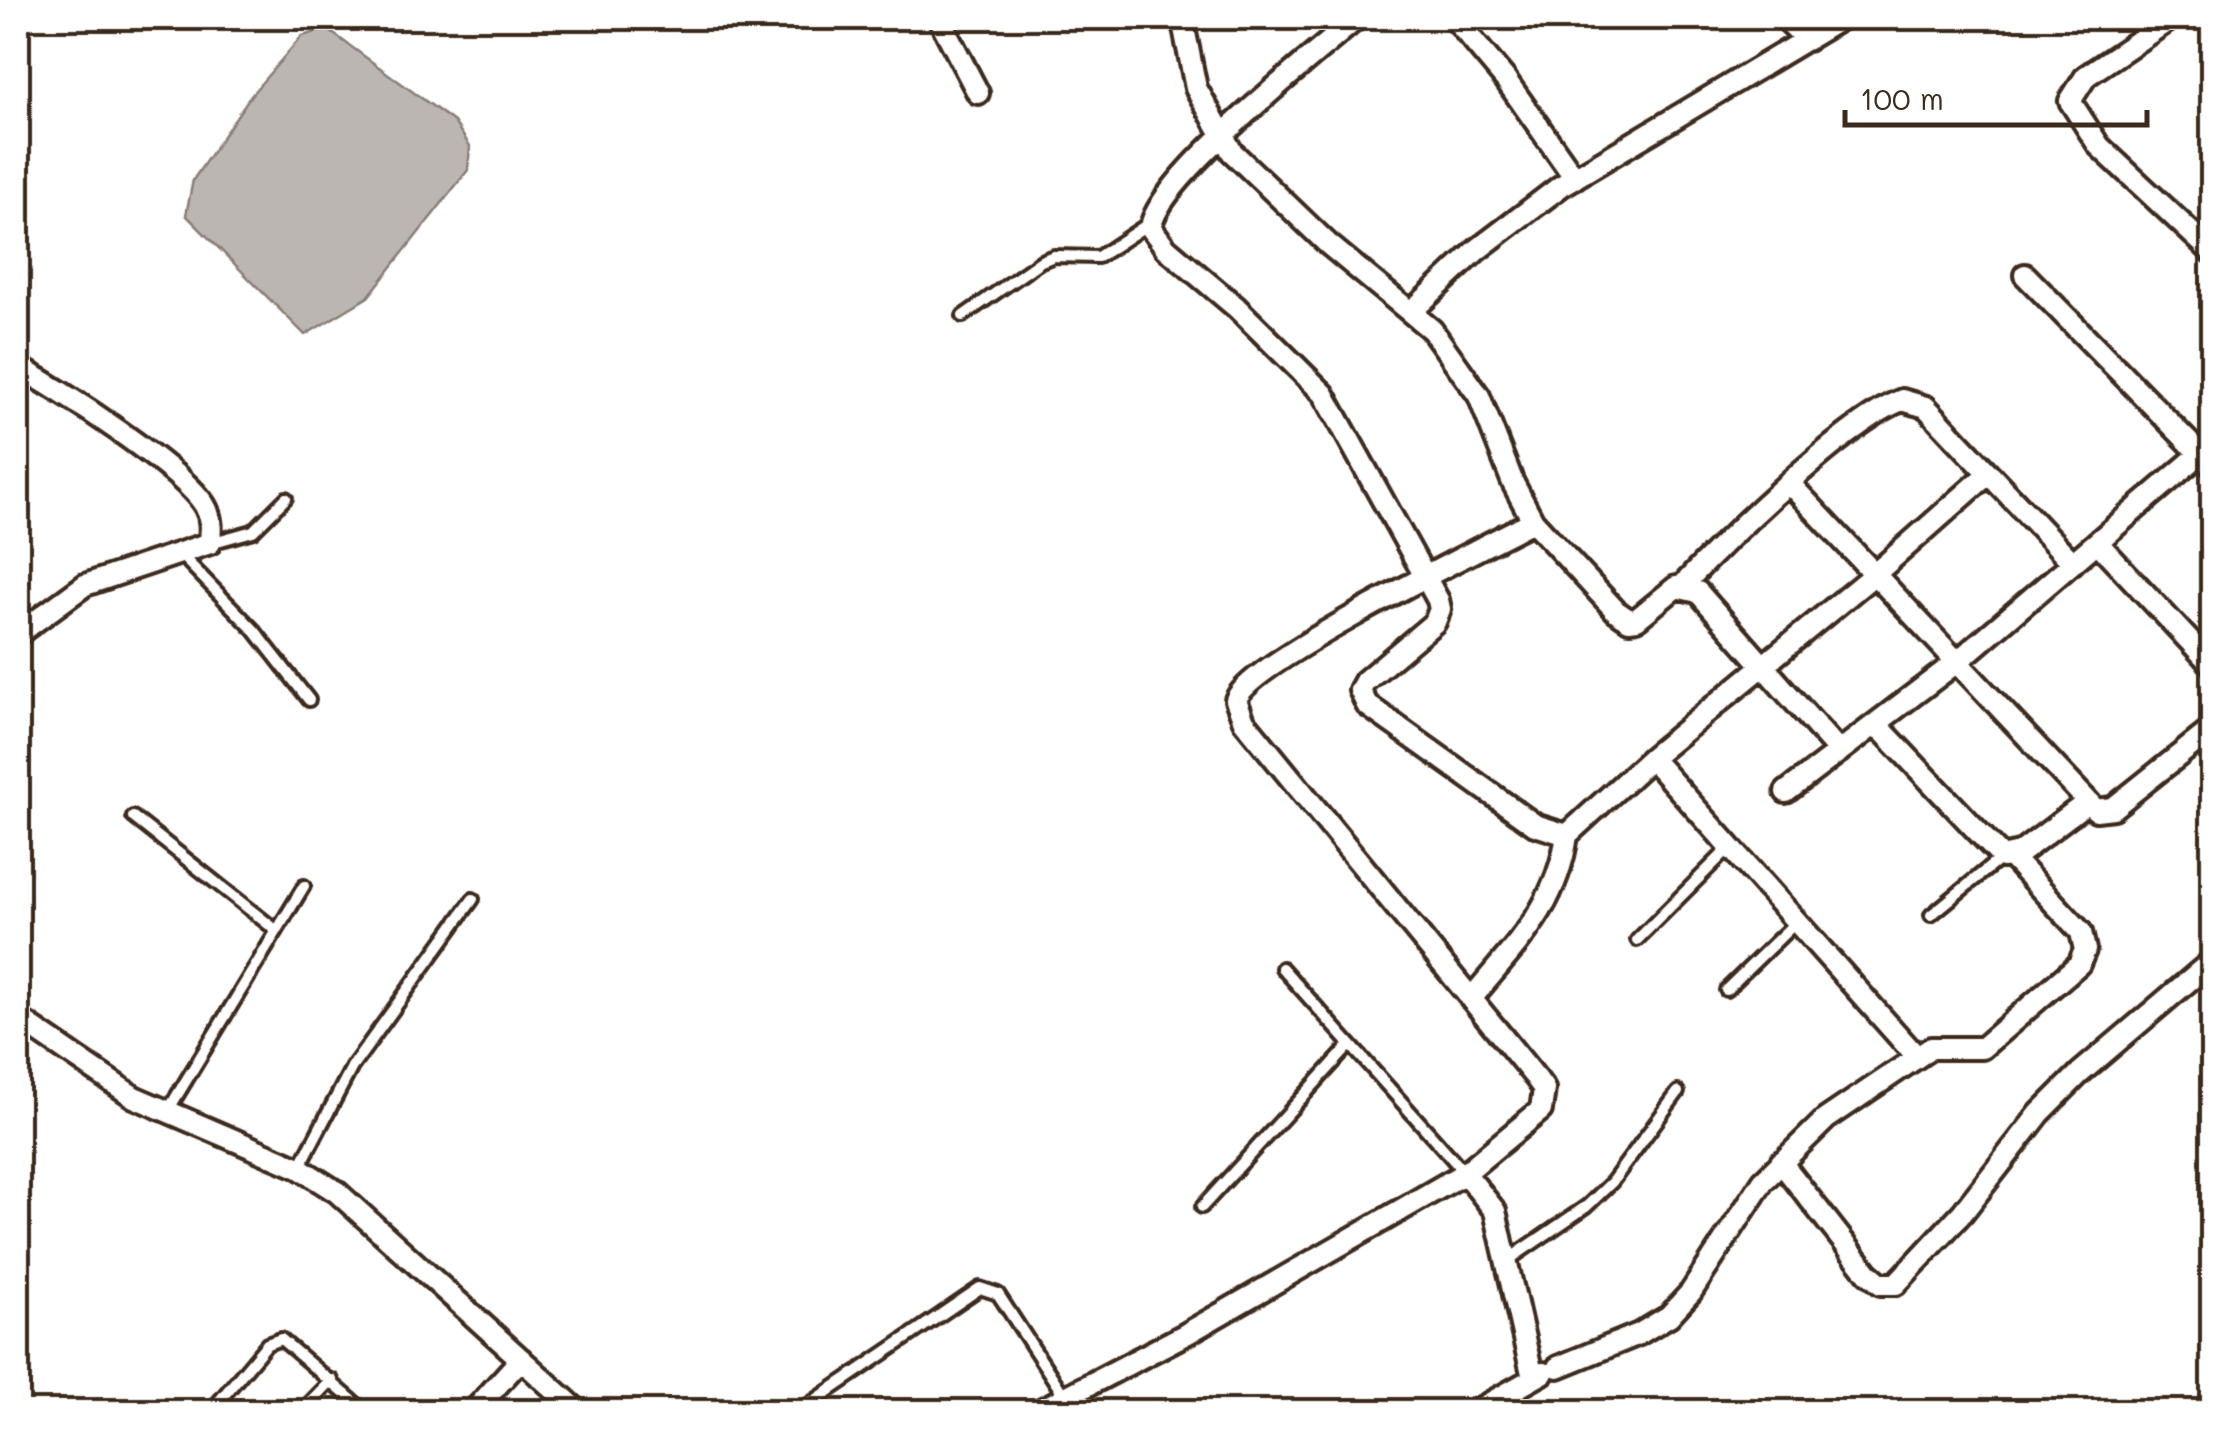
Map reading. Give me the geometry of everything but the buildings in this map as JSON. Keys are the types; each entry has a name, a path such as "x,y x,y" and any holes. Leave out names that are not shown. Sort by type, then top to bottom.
{"street":[{"path":"939,18 978,93"},
{"path":"1182,18 1196,88 1221,135 1267,189 1412,311 1462,366 1533,521 1616,611 1629,620 1683,585 1790,484 1876,413 1902,400 1926,407 2072,564"},
{"path":"1358,18 1221,135 1157,208 1151,222 1152,233 1236,307 1324,394 1438,600 1439,616 1365,681 1361,698 1535,825 1566,835"},
{"path":"1454,18 1506,80 1576,178"},
{"path":"1786,18 1806,40"},
{"path":"1412,311 1477,250 1576,178 1842,18"},
{"path":"2172,18 2086,76 2070,101 2072,111 2099,146 2212,252"},
{"path":"1786,792 1958,662 2097,542 2206,460 2025,275"},
{"path":"18,367 77,403 184,483 208,510 210,544 85,586 18,634"},
{"path":"1471,999 1542,912 1563,864 1566,835 1651,758 1876,573 1988,474"},
{"path":"1790,484 2096,810 2113,808 2212,729"},
{"path":"1037,1412 1186,1334 1466,1174 1532,1120 1545,1098 1536,1078 1236,708 1238,692 1247,682 1533,521"},
{"path":"2097,542 2212,665"},
{"path":"1683,585 1698,592 1839,752"},
{"path":"1474,1412 1545,1373 1639,1334 1669,1316 1691,1292 1763,1181 1826,1120 1916,1057 1944,1046 1982,1048 2082,958 2085,940 2080,932 1876,724"},
{"path":"1651,758 1916,1057"},
{"path":"2007,858 2086,803"},
{"path":"1781,1162 1868,1273 1881,1284 1896,1284 1963,1212 2040,1113 2080,1073 2212,961"},
{"path":"18,1018 103,1079 167,1112 299,1168 368,1218 579,1412"},
{"path":"1466,1174 1494,1210 1545,1373"},
{"path":"473,1412 521,1359"}],"lane":[{"path":"964,316 1041,261 1054,256 1098,258 1151,222"},
{"path":"210,544 253,531 286,498"},
{"path":"180,554 255,631 309,700"},
{"path":"132,817 276,931"},
{"path":"1637,940 1729,848"},
{"path":"1931,916 2007,858"},
{"path":"167,1112 304,886"},
{"path":"299,1168 352,1067 474,899"},
{"path":"1726,990 1795,924"},
{"path":"1282,968 1466,1174"},
{"path":"1202,1207 1350,1044"},
{"path":"1508,1260 1587,1206 1612,1182 1678,1092"},
{"path":"798,1412 980,1288 998,1294 1065,1397"},
{"path":"210,1412 274,1340 290,1343 366,1412"},
{"path":"300,1412 332,1380"}],"shaded area":[{"path":"327,29 454,122 470,146 468,170 368,297 305,335 186,215 193,180 251,95 302,36"}]}
